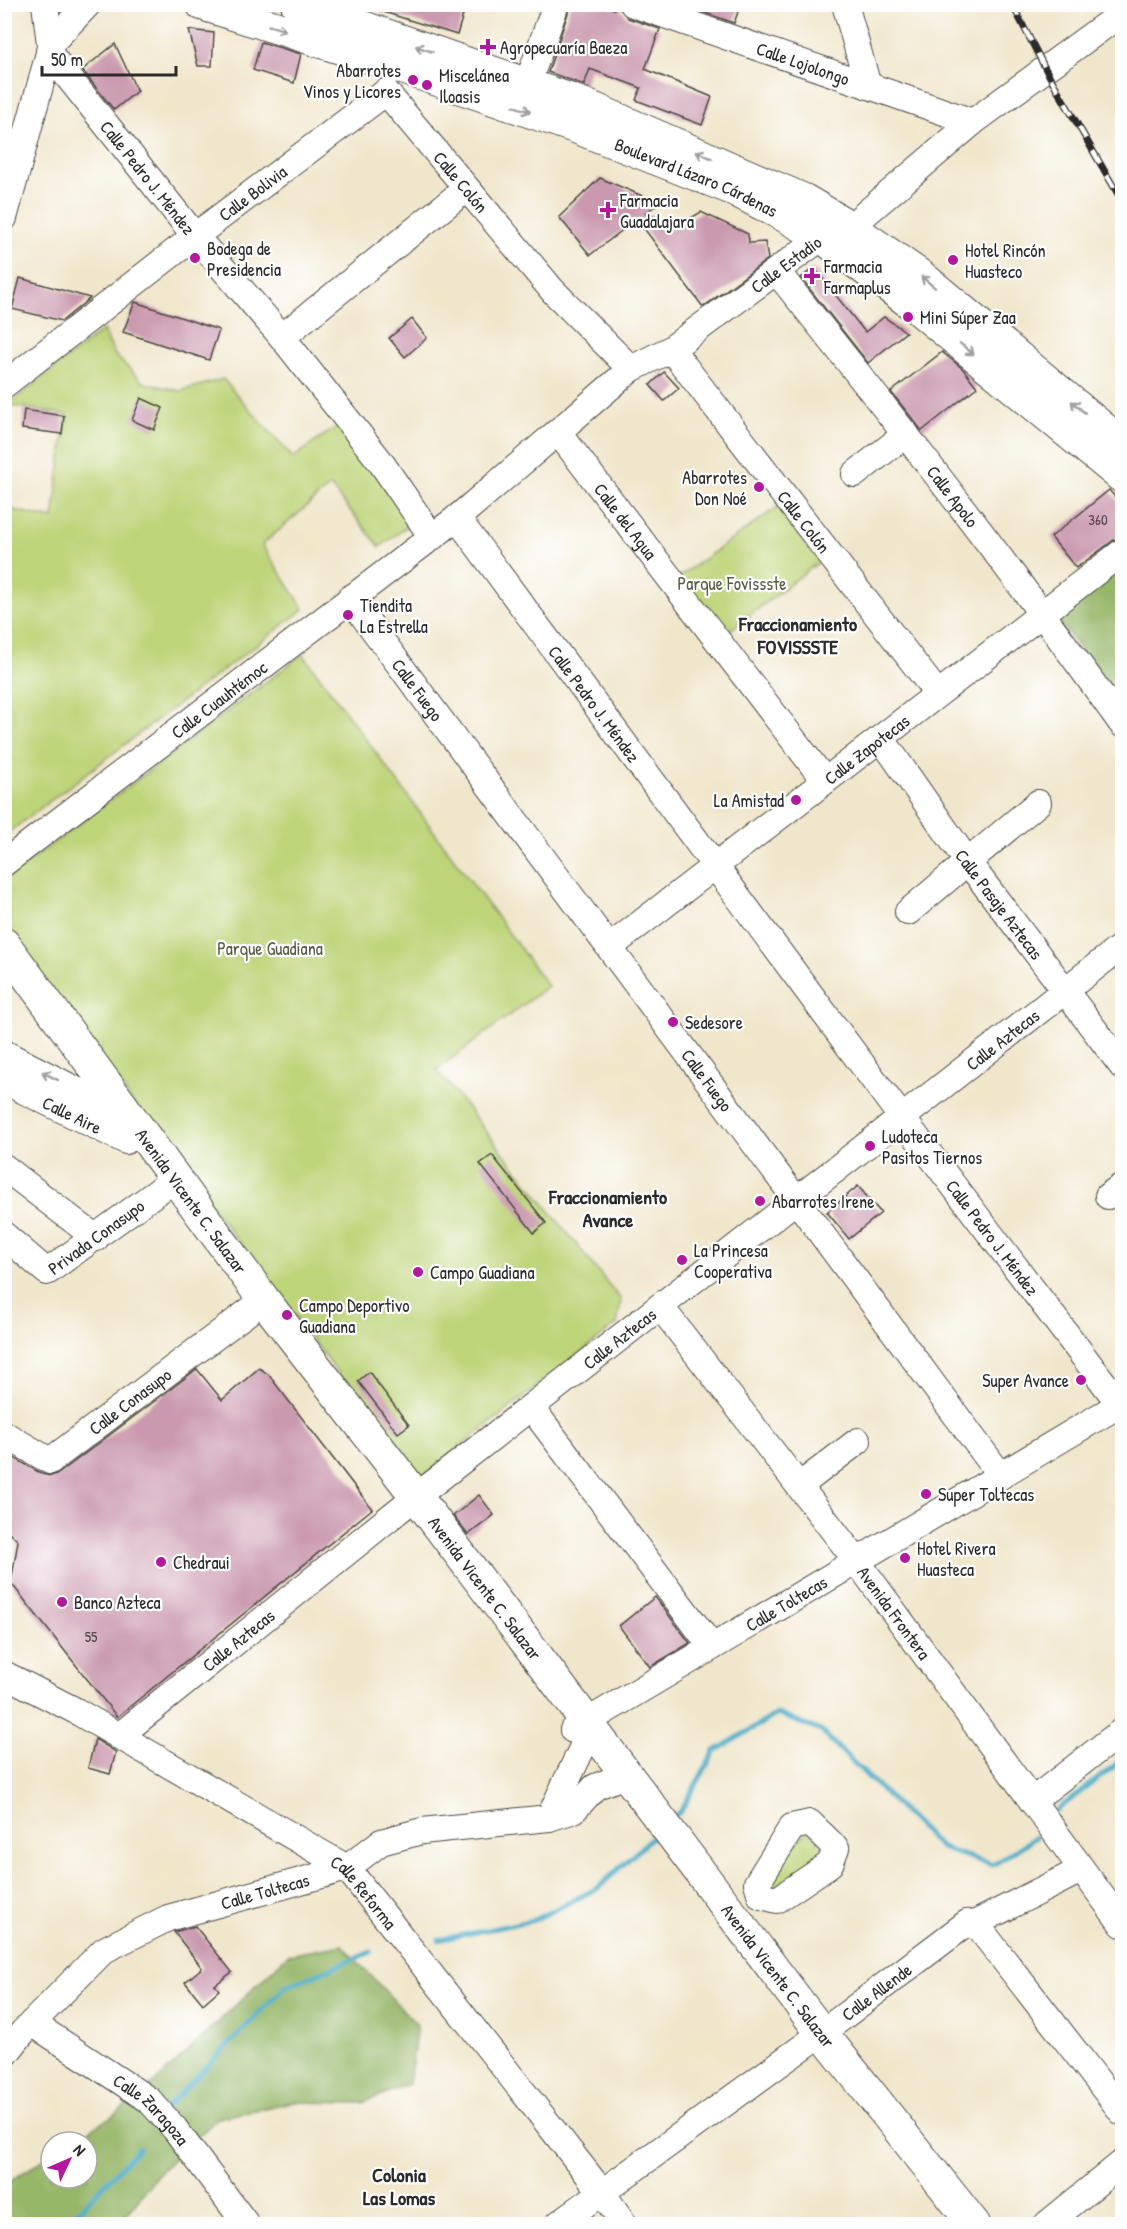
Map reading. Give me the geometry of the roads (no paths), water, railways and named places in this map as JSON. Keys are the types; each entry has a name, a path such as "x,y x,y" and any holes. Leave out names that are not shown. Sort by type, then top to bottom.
{"main road":[{"name":"Boulevard Lázaro Cárdenas","path":"202,4 388,78 579,128 836,232 922,277 1122,444"},
{"name":"Boulevard Lázaro Cárdenas","path":"297,4 583,104 699,152 804,200 916,307 1122,477"},
{"name":"Avenida Vicente C. Salazar","path":"4,944 168,1184 410,1501 581,1732 686,1863 953,2224"},
{"name":"Avenida Vicente C. Salazar","path":"4,974 95,1100 131,1130"},
{"name":"Avenida Vicente C. Salazar","path":"816,2037 974,2224"}],"street":[{"path":"4,218 49,49 45,4"},
{"path":"49,49 88,4"},
{"path":"527,85 556,4"},
{"name":"Calle Lojolongo","path":"633,4 973,122"},
{"path":"845,4 868,86"},
{"name":"Calle Estadio","path":"457,518 631,369 671,349 836,232 973,122 1121,17"},
{"name":"Calle Pedro J. Méndez","path":"49,49 195,236 282,336 380,461 432,537"},
{"name":"Calle Colón","path":"388,78 466,189 553,291 631,369"},
{"name":"Calle Bolivia","path":"4,385 195,236 388,78"},
{"path":"282,336 466,189"},
{"name":"Calle Apolo","path":"777,272 906,434 1044,614 1122,724"},
{"name":"Calle Colón","path":"671,349 937,693"},
{"name":"Calle del Agua","path":"558,432 825,782"},
{"path":"855,474 906,434"},
{"path":"432,537 457,518"},
{"name":"Calle Pedro J. Méndez","path":"457,518 902,1118 1122,1404"},
{"name":"Calle Cuauhtémoc","path":"4,863 432,537"},
{"name":"Calle Zapotecas","path":"610,947 1122,552"},
{"name":"Calle Fuego","path":"350,598 1001,1476"},
{"name":"Calle Pasaje Aztecas","path":"881,738 967,861 1122,1066"},
{"path":"908,912 1038,803"},
{"name":"Calle Aztecas","path":"119,1736 410,1501 1122,946"},
{"name":"Calle Aire","path":"4,1053 95,1100"},
{"name":"Calle Aire","path":"4,1081 131,1130"},
{"path":"4,1167 96,1238"},
{"name":"Privada Conasupo","path":"4,1235 47,1272 168,1184"},
{"name":"Calle Conasupo","path":"4,1434 50,1461 258,1304"},
{"name":"Avenida Frontera","path":"660,1306 856,1560 1122,1924"},
{"name":"Calle Toltecas","path":"581,1732 712,1647 1122,1404"},
{"path":"531,1407 712,1647"},
{"path":"799,1486 858,1441"},
{"name":"Calle Reforma","path":"4,1674 119,1736 347,1868 601,2191 624,2224"},
{"path":"1032,1801 1122,1731"},
{"path":"549,1818 581,1732"},
{"name":"Calle Toltecas","path":"4,2056 32,2023 104,1950 157,1923 347,1868 381,1842 422,1831 549,1818 574,1810 595,1787 619,1777"},
{"name":"Calle Allende","path":"558,2224 816,2037 968,1923 972,1925 1081,1870"},
{"path":"731,1923 761,1896"},
{"path":"972,1925 980,1929 1122,2112"},
{"name":"Calle Zaragoza","path":"32,2023 149,2100 175,2129 246,2224"},
{"path":"1047,2224 1122,2163"}],"waterway":[{"path":"673,1817 681,1811 715,1751 777,1714 821,1731 941,1848 993,1865 1036,1837"},
{"path":"1057,1810 1122,1760"},
{"path":"439,1940 534,1920 598,1888 658,1832"},
{"path":"166,2108 285,1987 371,1952"},
{"path":"66,2224 139,2148"}],"railway":[{"path":"1012,4 1046,70 1122,201"}],"place":[{"name":"Agropecuaría Baeza","path":"488,47"},
{"name":"Abarrotes Vinos y Licores","path":"413,80"},
{"name":"Miscelánea Iloasis","path":"427,85"},
{"name":"Farmacia Guadalajara","path":"608,210"},
{"name":"Bodega de Presidencia","path":"195,258"},
{"name":"Hotel Rincón Huasteco","path":"953,260"},
{"name":"Farmacia Farmaplus","path":"812,276"},
{"name":"Mini Súper Zaa","path":"908,317"},
{"name":"Abarrotes Don Noé","path":"759,487"},
{"name":"Tiendita La Estrella","path":"348,615"},
{"name":"La Amistad","path":"796,800"},
{"name":"Sedesore","path":"673,1022"},
{"name":"Ludoteca Pasitos Tiernos","path":"870,1146"},
{"name":"Abarrotes Irene","path":"760,1201"},
{"name":"La Princesa Cooperativa","path":"682,1260"},
{"name":"Campo Guadiana","path":"418,1272"},
{"name":"Campo Deportivo Guadiana","path":"287,1315"},
{"name":"Super Avance","path":"1081,1380"},
{"name":"Super Toltecas","path":"926,1494"},
{"name":"Hotel Rivera Huasteca","path":"905,1558"},
{"name":"Chedraui","path":"161,1562"},
{"name":"Banco Azteca","path":"62,1602"}],"district":[{"name":"Fraccionamiento FOVISSSTE","path":"798,634"},
{"name":"Fraccionamiento Avance","path":"608,1208"},
{"name":"Colonia Las Lomas","path":"399,2186"}],"park label":[{"name":"Parque Fovissste","path":"732,583"},
{"name":"Parque Guadiana","path":"270,948"}]}
